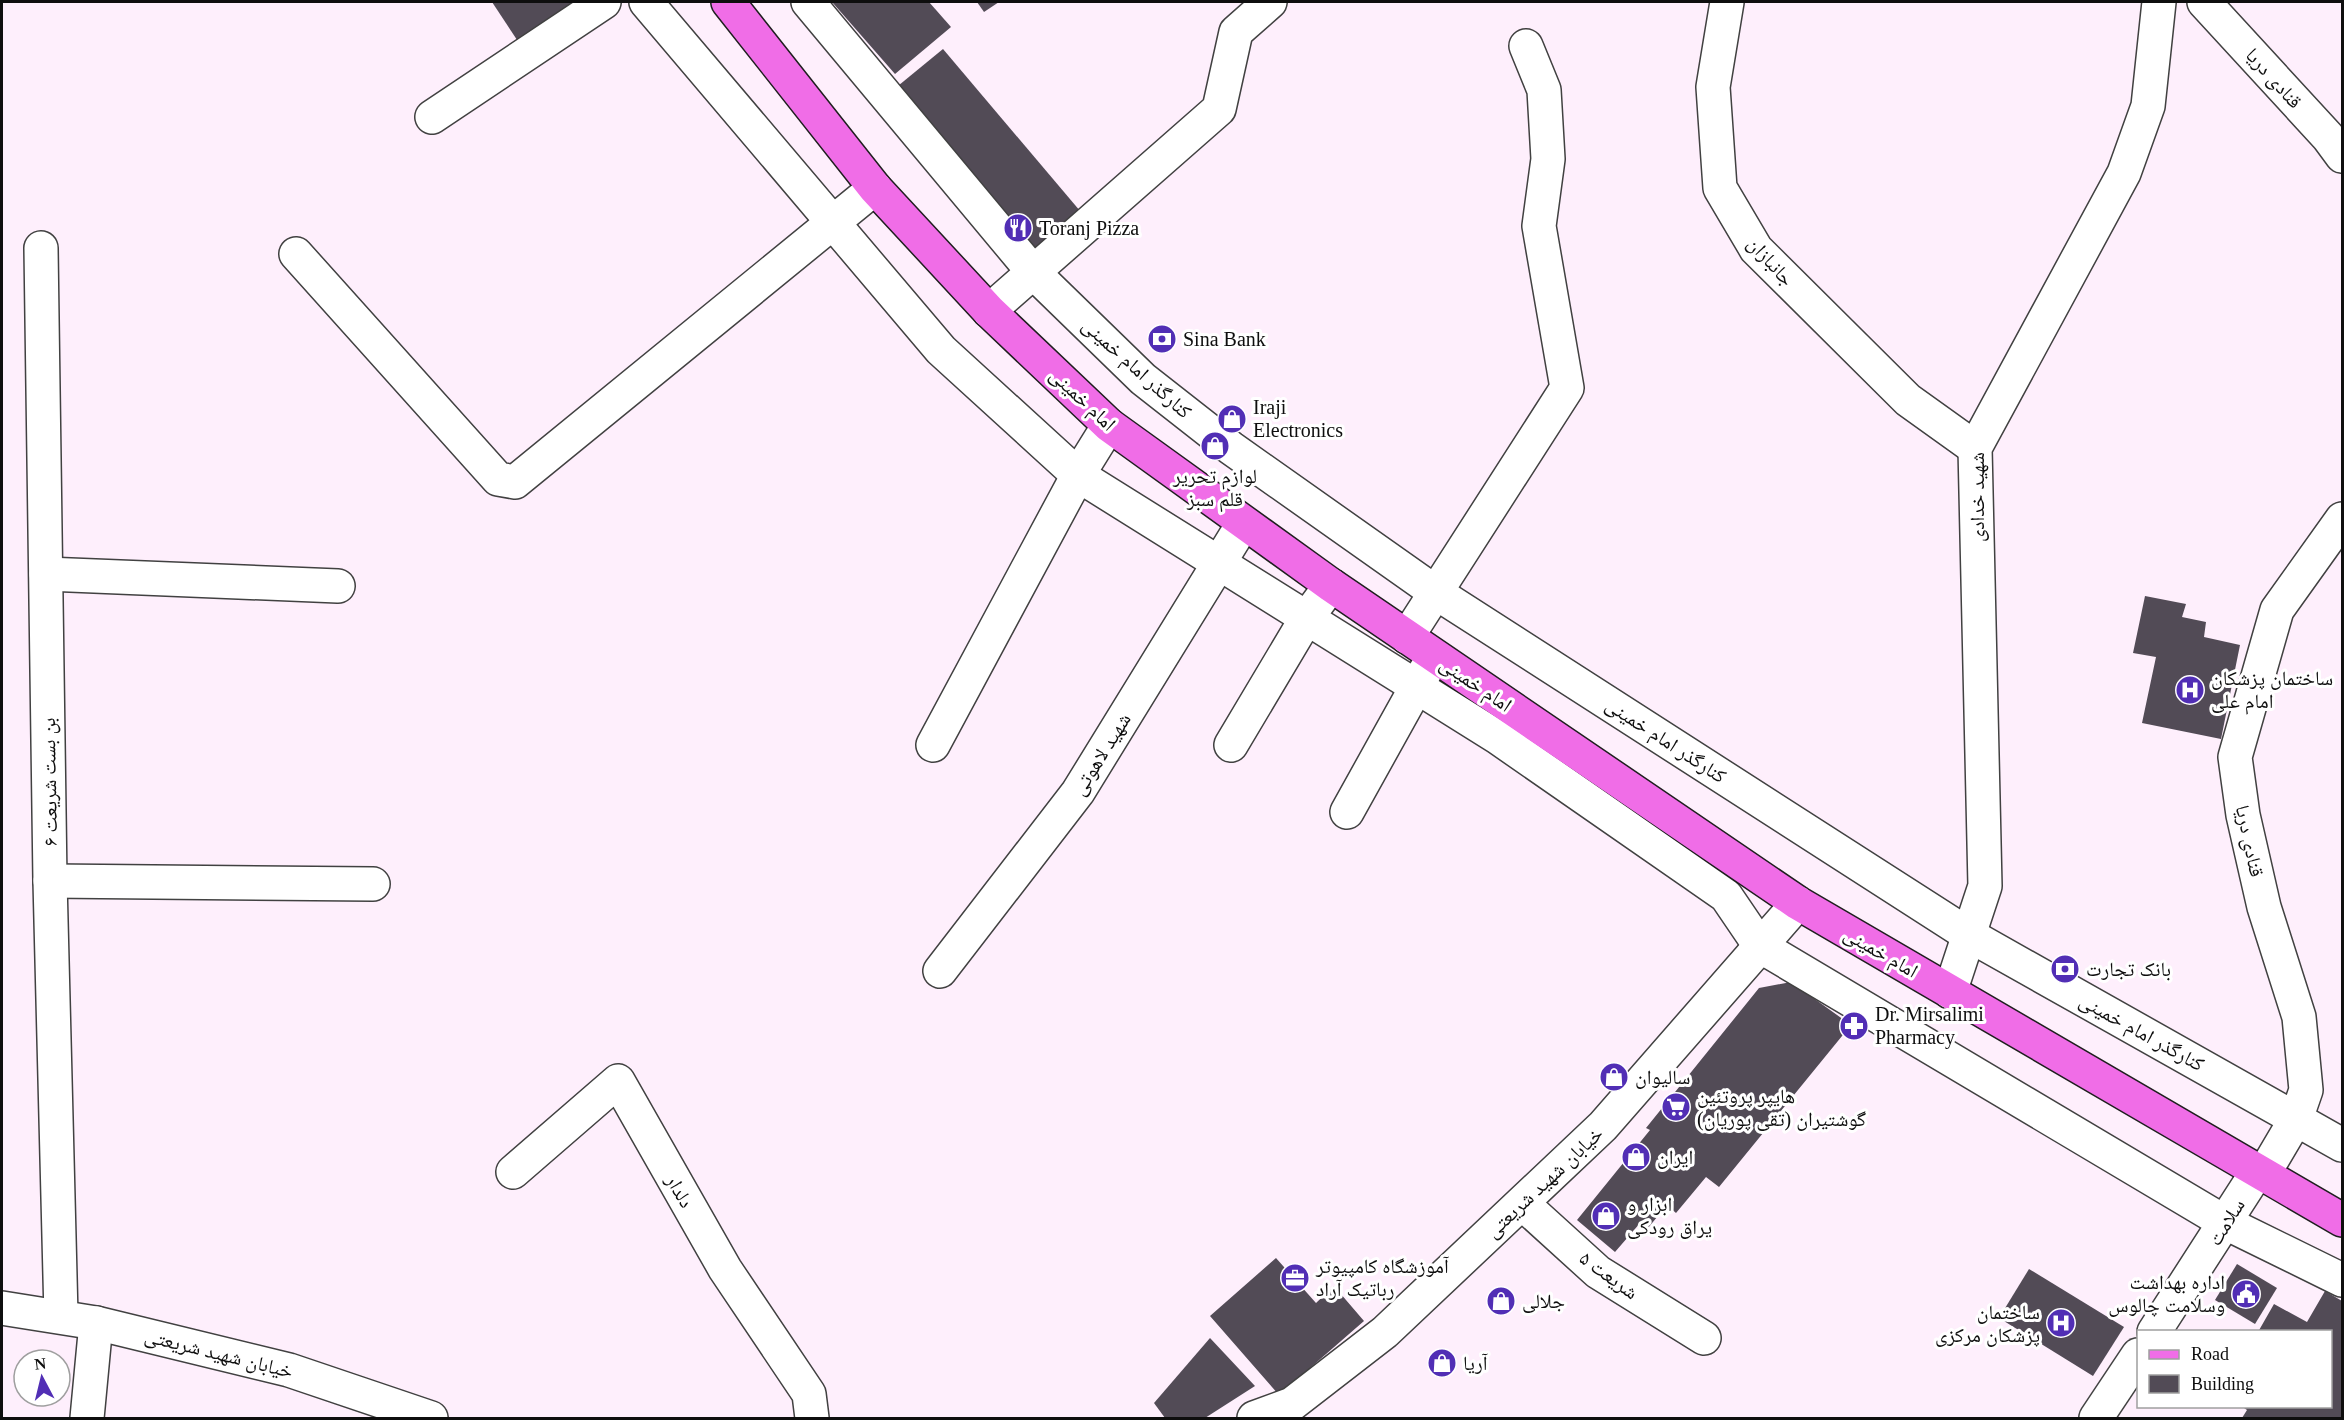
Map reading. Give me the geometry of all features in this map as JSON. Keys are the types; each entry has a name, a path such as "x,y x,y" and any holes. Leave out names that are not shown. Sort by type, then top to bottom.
{"main road":[{"name":"امام خمینی","path":"728,2 875,188 989,311 1109,425 1331,585 1798,903 2343,1220"}],"street":[{"path":"432,117 604,2"},
{"path":"646,2 941,350 1078,475 1497,737 1726,896 1760,946 2226,1223 2343,1280"},
{"name":"کنارگذر امام خمینی","path":"808,2 1034,273 1143,379 1231,448 1436,592 1970,935 2343,1145"},
{"path":"989,311 1219,109 1236,32 1270,2"},
{"name":"جانبازان","path":"1727,2 1713,87 1720,188 1756,249 1908,399 1975,448"},
{"name":"شهید خدادی","path":"1950,993 1985,886 1975,448 2124,173 2148,106 2159,2"},
{"name":"قنادی دریا","path":"2204,2 2343,156"},
{"path":"1407,637 1567,388 1539,226 1548,159 1544,90 1526,46"},
{"path":"296,254 498,479 515,482 875,188"},
{"name":"بن بست شریعت ۶","path":"41,248 50,881 61,1316"},
{"path":"933,745 1078,475 1109,425"},
{"name":"قنادی دریا","path":"2260,1173 2296,1119 2306,1090 2299,1017 2264,908 2243,815 2235,757 2277,610 2343,519"},
{"name":"شهید لاهوتی","path":"940,971 1078,792 1217,564 1244,524"},
{"path":"46,574 338,586"},
{"path":"1231,745 1306,619 1331,585"},
{"path":"1347,812 1434,656"},
{"path":"50,881 373,884"},
{"name":"خیابان شهید شریعتی","path":"1260,1417 1292,1404 1385,1332 1603,1126 1798,903"},
{"name":"دلدار","path":"513,1172 618,1081 725,1269 809,1394 812,1419"},
{"name":"سلامت","path":"2155,1330 2260,1173"},
{"name":"شریعت ۵","path":"1522,1203 1598,1272 1704,1338"},
{"name":"خیابان شهید شریعتی","path":"2,1308 96,1323 289,1370 431,1419"},
{"path":"87,1419 96,1323"},
{"path":"2096,1419 2137,1358"}],"building":[{"path":"492,2 589,2 521,46"},
{"path":"832,2 929,2 951,27 895,74"},
{"path":"977,2 999,2 984,12"},
{"path":"943,49 1086,218 1037,259 893,90"},
{"name":"ساختمان پزشکان امام علی","path":"2145,596 2186,604 2182,617 2206,622 2204,637 2240,645 2221,739 2142,723 2156,657 2133,653"},
{"path":"1791,982 1851,1025 1719,1187 1706,1177 1676,1213 1667,1205 1648,1228 1641,1222 1615,1252 1577,1220 1650,1130 1646,1128 1759,988"},
{"path":"1276,1258 1316,1303 1334,1286 1364,1321 1279,1395 1210,1316"},
{"name":"اداره بهداشت وسلامت چالوس","path":"2237,1264 2277,1288 2255,1324 2215,1300"},
{"name":"ساختمان پزشکان مرکزی","path":"2029,1269 2124,1327 2093,1376 1999,1318"},
{"path":"2325,1291 2342,1301 2342,1418 2242,1418 2247,1410 2244,1408 2332,1408 2332,1330 2259,1330 2274,1304 2307,1322"},
{"path":"1210,1338 1255,1386 1205,1418 1165,1418 1154,1403"}],"place":[{"name":"Toranj Pizza","path":"1018,228"},
{"name":"Sina Bank","path":"1162,339"},
{"name":"Iraji Electronics","path":"1232,419"},
{"name":"لوازم تحریر قلم سبز","path":"1215,446"},
{"name":"ساختمان پزشکان امام علی","path":"2190,690"},
{"name":"بانک تجارت","path":"2065,969"},
{"name":"Dr. Mirsalimi Pharmacy","path":"1854,1026"},
{"name":"سالیوان","path":"1614,1077"},
{"name":"هایپر پروتئین گوشتیران (تقی پوریان)","path":"1676,1107"},
{"name":"ایران","path":"1636,1157"},
{"name":"ابزار و یراق رودکی","path":"1606,1216"},
{"name":"آموزشگاه کامپیوتر رباتیک آراد","path":"1295,1278"},
{"name":"اداره بهداشت وسلامت چالوس","path":"2246,1294"},
{"name":"جلالی","path":"1501,1301"},
{"name":"ساختمان پزشکان مرکزی","path":"2061,1323"},
{"name":"آریا","path":"1442,1363"}]}
